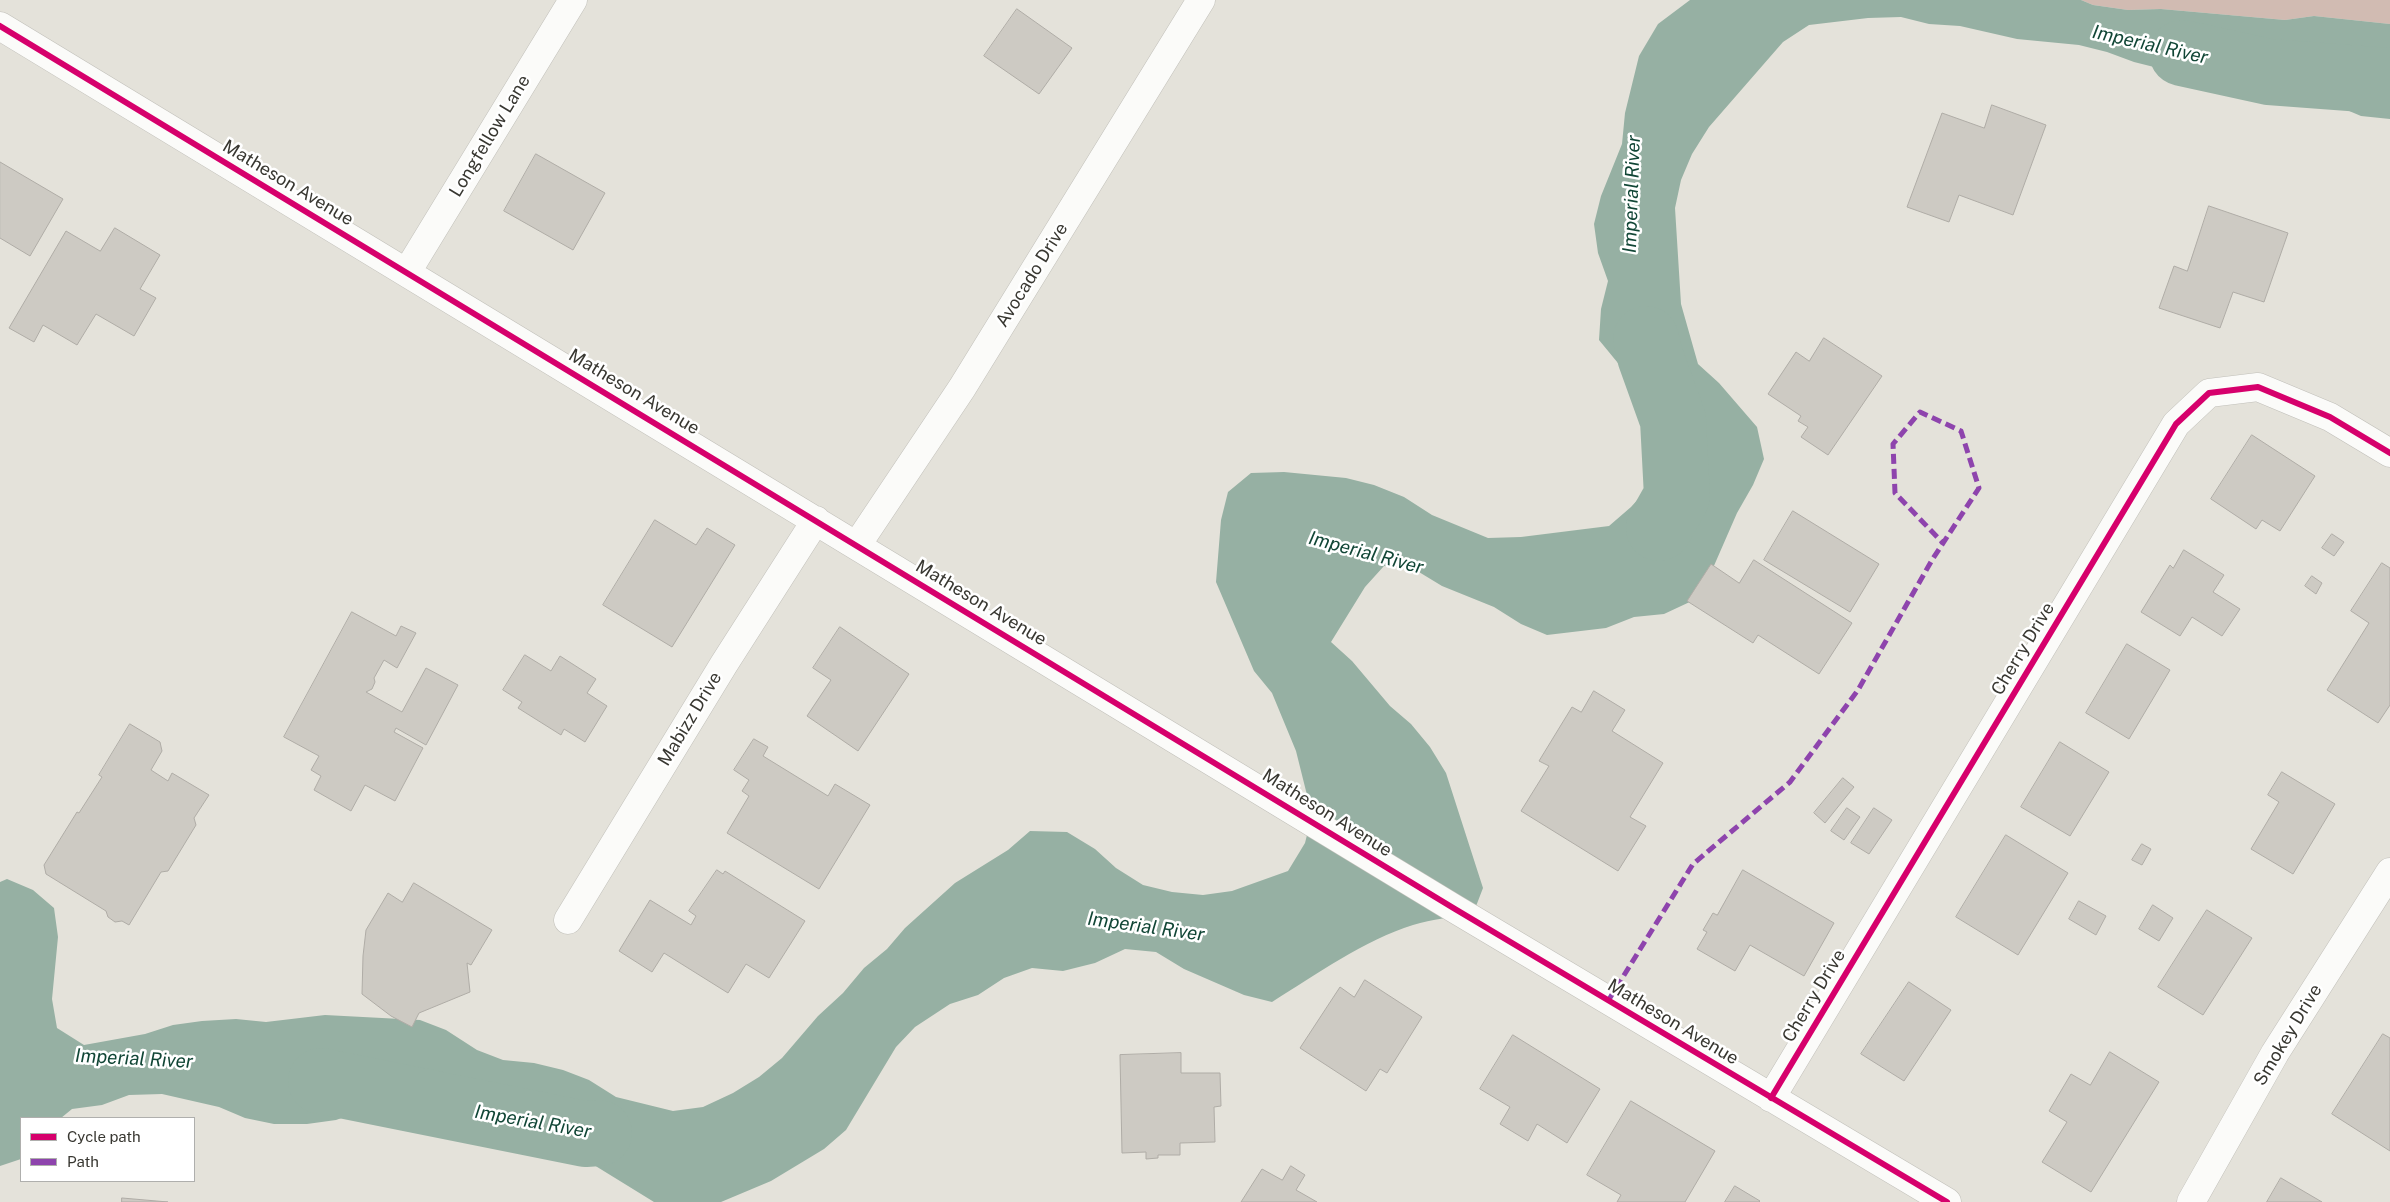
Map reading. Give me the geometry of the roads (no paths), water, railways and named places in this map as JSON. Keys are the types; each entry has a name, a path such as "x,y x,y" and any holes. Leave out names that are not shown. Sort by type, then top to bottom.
{"street":[{"name":"Longfellow Lane","path":"407,272 574,0"},
{"name":"Avocado Drive","path":"856,545 962,388 1201,0"},
{"name":"Matheson Avenue","path":"0,26 1222,766 1455,910 1947,1202"},
{"name":"Cherry Drive","path":"1771,1098 2176,424 2209,393 2258,387 2330,417 2390,453"},
{"name":"Mabizz Drive","path":"568,920 718,673 816,520"},
{"name":"Smokey Drive","path":"2191,1202 2275,1054 2390,872"}],"water":[{"path":"1690,0 2081,0 2093,5 2128,10 2161,9 2285,20 2314,16 2390,24 2390,119 2361,116 2335,105 2280,72 2221,79 2190,76 2134,62 2107,52 2079,45 2017,39 1960,26 1929,24 1901,17 1868,18 1809,25 1783,42 1709,127 1692,154 1681,180 1675,208 1681,304 1698,364 1719,383 1757,427 1764,459 1753,485 1737,513 1713,568 1694,600 1664,614 1634,617 1606,628 1547,635 1521,624 1494,607 1442,586 1414,569 1384,566 1365,587 1331,642 1352,661 1390,706 1411,724 1430,747 1446,773 1483,888 1473,914 1428,921 1395,932 1341,959 1272,1002 1244,995 1184,969 1156,952 1125,949 1095,963 1063,971 1032,968 1004,978 978,995 950,1004 915,1027 896,1047 846,1130 824,1149 771,1181 721,1202 654,1202 568,1149 542,1138 487,1104 422,1097 392,1100 336,1120 307,1124 274,1124 245,1118 219,1107 162,1094 129,1095 102,1105 72,1109 62,1117 20,1117 20,1159 0,1166 0,882 7,879 33,890 54,908 58,937 52,999 57,1028 84,1045 145,1034 173,1025 202,1021 236,1019 266,1022 325,1015 420,1020 446,1030 477,1050 503,1060 534,1063 563,1070 589,1080 616,1097 673,1111 703,1107 733,1093 759,1077 782,1058 818,1016 843,993 864,968 887,949 905,928 955,883 1008,850 1030,831 1067,832 1095,849 1116,868 1143,885 1172,892 1203,895 1232,891 1288,871 1305,843 1312,815 1296,751 1272,693 1254,671 1216,582 1221,520 1228,492 1251,473 1284,472 1346,478 1374,485 1404,497 1432,515 1488,538 1521,537 1609,526 1631,507 1650,486 1667,458 1677,432 1661,406 1636,385 1599,340 1601,309 1608,281 1598,253 1594,224 1601,196 1622,144 1625,113 1639,56 1658,24"}],"waterway":[{"name":"Imperial River","path":"2182,53 2269,72 2390,81"},
{"name":"Imperial River","path":"1646,339 1650,356 1673,420 1677,496 1659,528"},
{"name":"Imperial River","path":"321,1081 585,1134 599,1133"}]}
